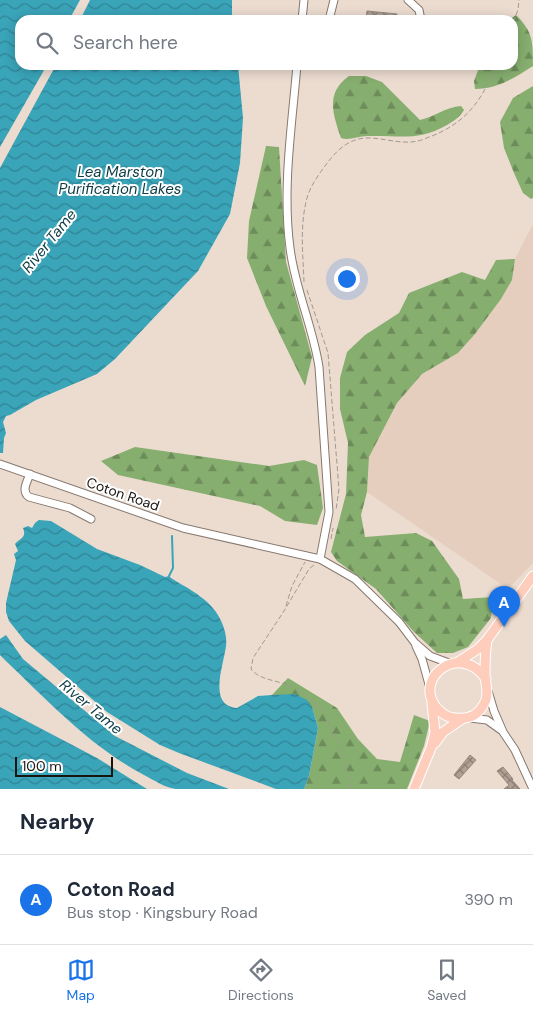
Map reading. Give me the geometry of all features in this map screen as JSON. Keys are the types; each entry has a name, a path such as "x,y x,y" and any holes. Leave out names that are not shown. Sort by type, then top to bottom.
{"main road":[{"path":"432,748 435,726 430,688 434,676 478,649 487,640 533,576"},
{"path":"414,789 432,748 443,732 478,713 485,703 488,691 485,654 487,640"},
{"path":"453,663 472,665 486,679"},
{"path":"432,699 442,713 451,718 466,718"}],"street":[{"path":"302,15 304,0"},
{"path":"330,15 334,0"},
{"path":"408,0 419,10 420,15"},
{"path":"297,70 287,212 294,275 316,348 319,367 329,512 320,559"},
{"name":"Coton Road","path":"0,464 182,528 320,559 355,579 399,622 415,643 430,656 453,663"},
{"path":"30,474 24,489 29,497 70,508 91,519"},
{"name":"Coton Road","path":"415,643 422,659 430,688"},
{"path":"488,691 503,732 515,750 533,788"},
{"path":"466,718 487,720 503,732"}],"path":[{"path":"516,15 519,0"},
{"path":"336,513 339,489 328,353 305,284 302,244 306,201 314,182 336,151 351,141 365,138 391,142 418,141 444,131 464,118 477,103 494,70"},
{"path":"328,545 332,538 334,522"},
{"path":"284,611 292,586 309,556"},
{"path":"320,559 310,569 253,658 251,668 260,677 288,685 303,692 321,710 336,734 351,789"}],"shaded area":[{"path":"533,224 533,563 508,589 367,492 369,457 397,403 422,374 458,353 501,299 512,280 515,259"}],"green space":[{"path":"518,17 526,27 531,38 533,66 512,79 491,87 475,89 474,81 478,70 518,70"},
{"path":"349,76 366,76 382,82 420,120 456,107 461,106 464,110 459,117 450,123 426,134 417,136 341,138 333,104 336,89"},
{"path":"533,86 533,198 531,199 523,193 514,173 504,148 500,122 513,98"},
{"path":"266,146 279,147 286,262 312,357 305,386 266,306 247,258 249,221"},
{"path":"515,259 512,280 501,299 458,353 422,374 397,403 369,457 367,492 361,515 365,537 416,533 432,541 459,579 463,599 493,597 491,618 468,647 453,653 437,653 414,632 376,589 337,561 331,552 346,494 348,443 340,409 340,378 347,352 365,335 399,313 409,293 462,272 485,280 496,260"},
{"path":"135,447 269,466 304,460 317,465 323,508 317,525 285,521 260,506 118,475 101,461"},
{"path":"288,678 337,708 358,739 377,759 400,762 414,715 430,721 424,746 407,789 304,789 309,776 318,728 312,707 272,695"}],"water":[{"path":"0,0 80,0 72,15 15,15 15,70 44,70 0,147"},
{"path":"90,0 232,0 232,15 82,15"},
{"name":"Lea Marston Purification Lakes","path":"53,70 238,70 243,118 240,163 230,214 198,271 115,359 97,374 36,400 6,416 3,422 6,433 3,453 0,453 0,168"},
{"path":"39,520 51,521 97,549 140,565 165,577 169,576 207,602 218,615 226,634 226,646 219,683 222,700 228,706 237,708 258,696 295,694 307,700 312,707 318,728 309,776 304,789 276,789 160,745 107,712 25,641 9,621 6,603 16,560 14,554 18,551 15,544 24,536 23,528 28,526 32,528"},
{"path":"6,635 23,659 115,736 187,773 229,789 176,789 168,787 125,764 106,751 72,723 0,655 0,639"},
{"path":"0,707 97,758 147,789 0,789"}],"building":[{"path":"367,11 397,14 397,15 367,15"},
{"path":"470,755 476,760 459,779 454,775"},
{"path":"503,767 520,789 504,789 509,785 497,771"}],"waterway":[{"path":"169,576 173,568 172,536"}],"place":[{"name":"Coton Road","path":"504,627"}],"water label":[{"name":"River Tame","path":"49,241"},
{"name":"River Tame","path":"91,707"}]}
